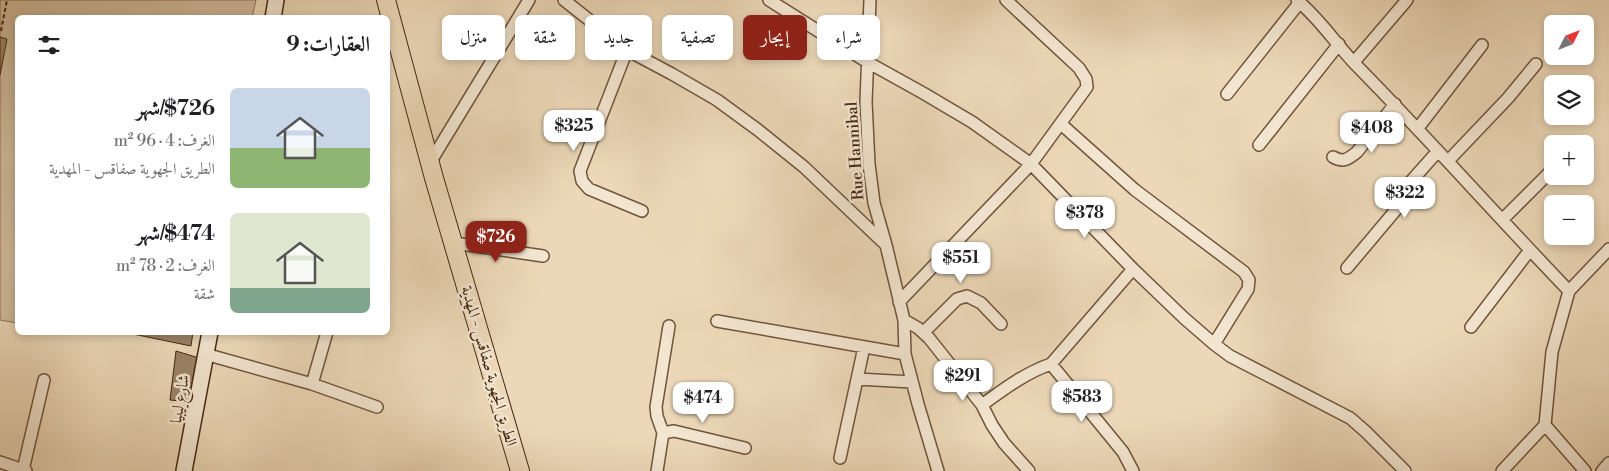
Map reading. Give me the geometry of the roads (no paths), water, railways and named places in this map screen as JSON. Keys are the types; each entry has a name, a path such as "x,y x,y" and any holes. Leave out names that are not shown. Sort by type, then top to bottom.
{"main road":[{"path":"274,15 276,0"},
{"name":"الطريق الجهوية صفاقس - المهدية","path":"386,0 430,161 520,471"},
{"name":"شارع ليبيا","path":"184,471 209,335"}],"street":[{"path":"430,161 529,0"},
{"path":"564,0 585,17"},
{"path":"769,0 868,63 923,92 972,122 1031,164 1133,269 1214,344 1230,356 1350,418 1405,471"},
{"name":"Rue Hannibal","path":"870,0 866,102 869,164 874,203 904,320 904,354 938,471"},
{"path":"899,302 1031,164 1062,124 1087,87 1086,79 1079,68 1006,0"},
{"path":"1354,62 1407,0"},
{"path":"1227,94 1299,1 1569,291"},
{"path":"1259,145 1339,44"},
{"path":"1418,128 1482,45"},
{"path":"623,60 580,171 582,181 589,189 642,211"},
{"path":"646,60 717,100 758,130 804,167 886,245"},
{"path":"1448,161 1508,98 1536,64"},
{"path":"1333,157 1345,161 1357,152 1395,104"},
{"path":"1062,124 1135,190 1244,272 1249,280 1248,289 1214,344"},
{"path":"1347,268 1404,200 1406,187 1438,151"},
{"path":"1502,220 1544,178"},
{"path":"454,243 543,256"},
{"path":"1502,471 1546,425 1552,352 1569,291 1609,249"},
{"path":"1471,327 1530,250"},
{"path":"982,406 1018,379 1034,370 1051,364 1133,269"},
{"path":"924,332 957,299 967,296 981,303 1001,324"},
{"path":"904,320 924,332 982,406 1004,443 1029,471"},
{"path":"717,321 904,354"},
{"path":"657,471 663,433 656,407 669,326"},
{"path":"312,384 326,335"},
{"path":"840,458 864,347"},
{"path":"206,354 312,384 377,406"},
{"path":"1051,364 1123,452 1134,471"},
{"path":"857,379 912,382"},
{"path":"0,462 24,470 44,380"},
{"path":"1546,425 1584,471"},
{"path":"663,433 674,431 745,448"},
{"path":"1602,471 1609,463"}]}
